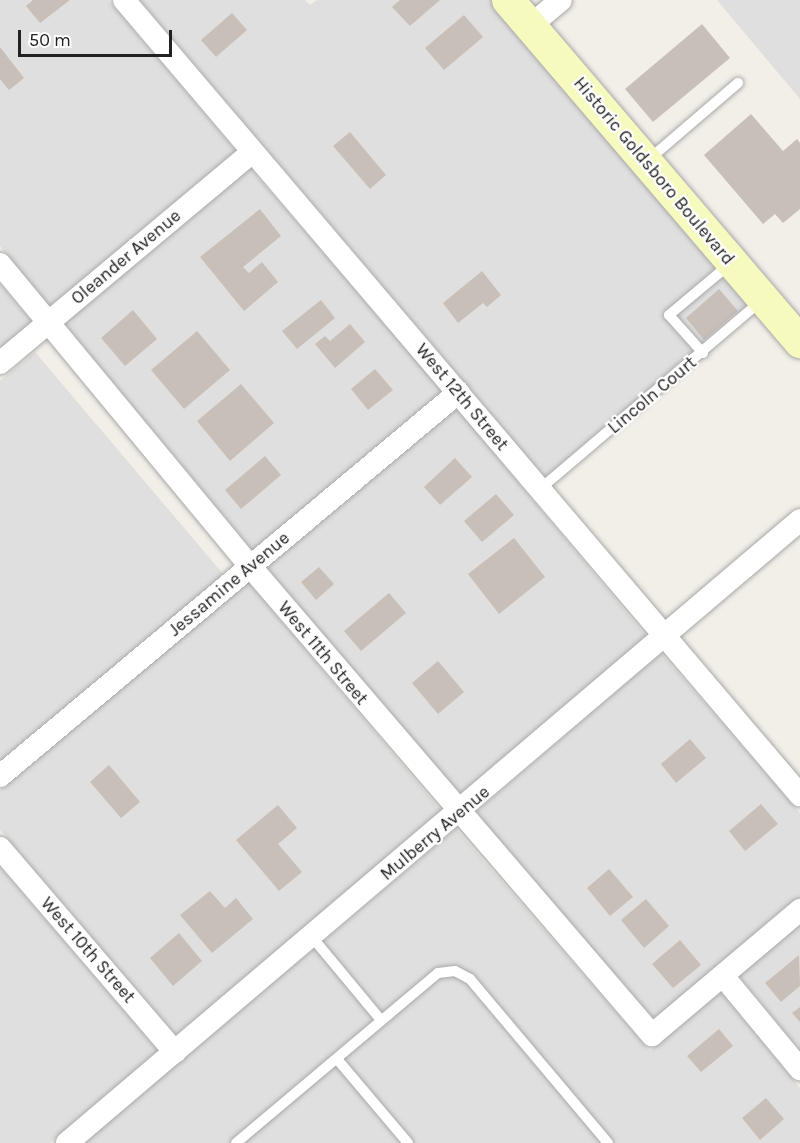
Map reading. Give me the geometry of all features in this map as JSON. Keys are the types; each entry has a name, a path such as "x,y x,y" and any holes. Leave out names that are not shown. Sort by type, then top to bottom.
{"street":[{"name":"West 12th Street","path":"124,0 459,392 663,637 800,795"},
{"name":"Historic Goldsboro Boulevard","path":"508,0 798,338"},
{"path":"530,26 561,0"},
{"name":"Oleander Avenue","path":"0,363 252,152"},
{"name":"West 11th Street","path":"0,264 250,566 459,813 652,1035 723,976"},
{"name":"Jessamine Avenue","path":"0,776 459,392"},
{"name":"Mulberry Avenue","path":"73,1141 800,520"},
{"name":"West 10th Street","path":"0,848 175,1052"},
{"path":"800,910 723,976 800,1069"}],"lane":[{"path":"647,161 738,83"},
{"path":"703,353 669,315 732,262"},
{"name":"Lincoln Court","path":"540,489 764,300"},
{"path":"312,937 381,1020"},
{"path":"236,1143 438,973 455,971 470,979 608,1143"},
{"path":"337,1059 408,1143"}],"shaded area":[{"path":"0,0 108,0 236,151 50,307 0,246"},
{"path":"140,0 305,0 310,5 317,0 493,0 753,306 546,478"},
{"path":"717,0 800,0 800,99"},
{"path":"250,168 443,392 253,551 64,323"},
{"path":"0,284 32,322 0,349"},
{"path":"35,352 224,575 0,762 0,381"},
{"path":"456,408 647,637 461,797 266,567"},
{"path":"248,582 443,813 176,1035 0,830 0,790"},
{"path":"661,653 800,813 800,896 655,1020 475,813"},
{"path":"456,829 650,1051 721,992 800,1088 800,1143 83,1143"},
{"path":"0,867 159,1052 50,1143 0,1143"},
{"path":"800,924 800,1050 739,976"}],"building":[{"path":"33,0 70,0 40,23 26,6"},
{"path":"400,0 440,0 410,26 392,7"},
{"path":"232,13 247,30 216,57 201,40"},
{"path":"464,15 483,37 444,70 425,48"},
{"path":"702,24 730,58 653,122 625,89"},
{"path":"0,47 24,78 9,90 0,79"},
{"path":"751,114 783,151 797,139 800,143 800,209 783,223 775,214 763,224 704,155"},
{"path":"350,132 386,175 370,189 333,146"},
{"path":"260,209 281,236 243,267 249,273 262,262 278,282 244,311 200,257"},
{"path":"482,271 501,295 487,307 483,303 458,323 443,303"},
{"path":"719,289 738,311 704,340 686,318"},
{"path":"321,300 335,318 297,349 282,331"},
{"path":"133,310 157,339 125,366 101,338"},
{"path":"350,324 365,342 335,368 315,344 325,336 330,341"},
{"path":"197,331 230,370 184,409 151,370"},
{"path":"375,369 393,390 368,410 351,389"},
{"path":"241,384 274,423 230,461 197,421"},
{"path":"265,456 281,475 241,509 225,490"},
{"path":"455,458 472,477 440,505 424,487"},
{"path":"496,494 514,515 482,542 464,521"},
{"path":"514,538 545,577 499,614 468,574"},
{"path":"319,567 334,584 316,600 301,582"},
{"path":"389,593 406,613 361,651 344,631"},
{"path":"438,661 464,692 438,714 412,683"},
{"path":"690,739 706,758 676,783 661,764"},
{"path":"109,765 140,802 121,818 90,782"},
{"path":"761,804 778,824 745,851 729,831"},
{"path":"278,805 297,828 278,844 302,872 279,891 236,840"},
{"path":"609,869 633,897 610,916 587,888"},
{"path":"210,891 225,908 236,898 253,919 212,953 180,915"},
{"path":"646,899 669,926 644,948 621,920"},
{"path":"179,933 202,961 173,986 150,958"},
{"path":"680,940 701,965 673,988 652,964"},
{"path":"799,955 800,986 781,1002 765,983"},
{"path":"800,1007 800,1022 792,1013"},
{"path":"719,1029 733,1046 701,1072 687,1056"},
{"path":"766,1098 784,1119 760,1140 742,1118"}]}
